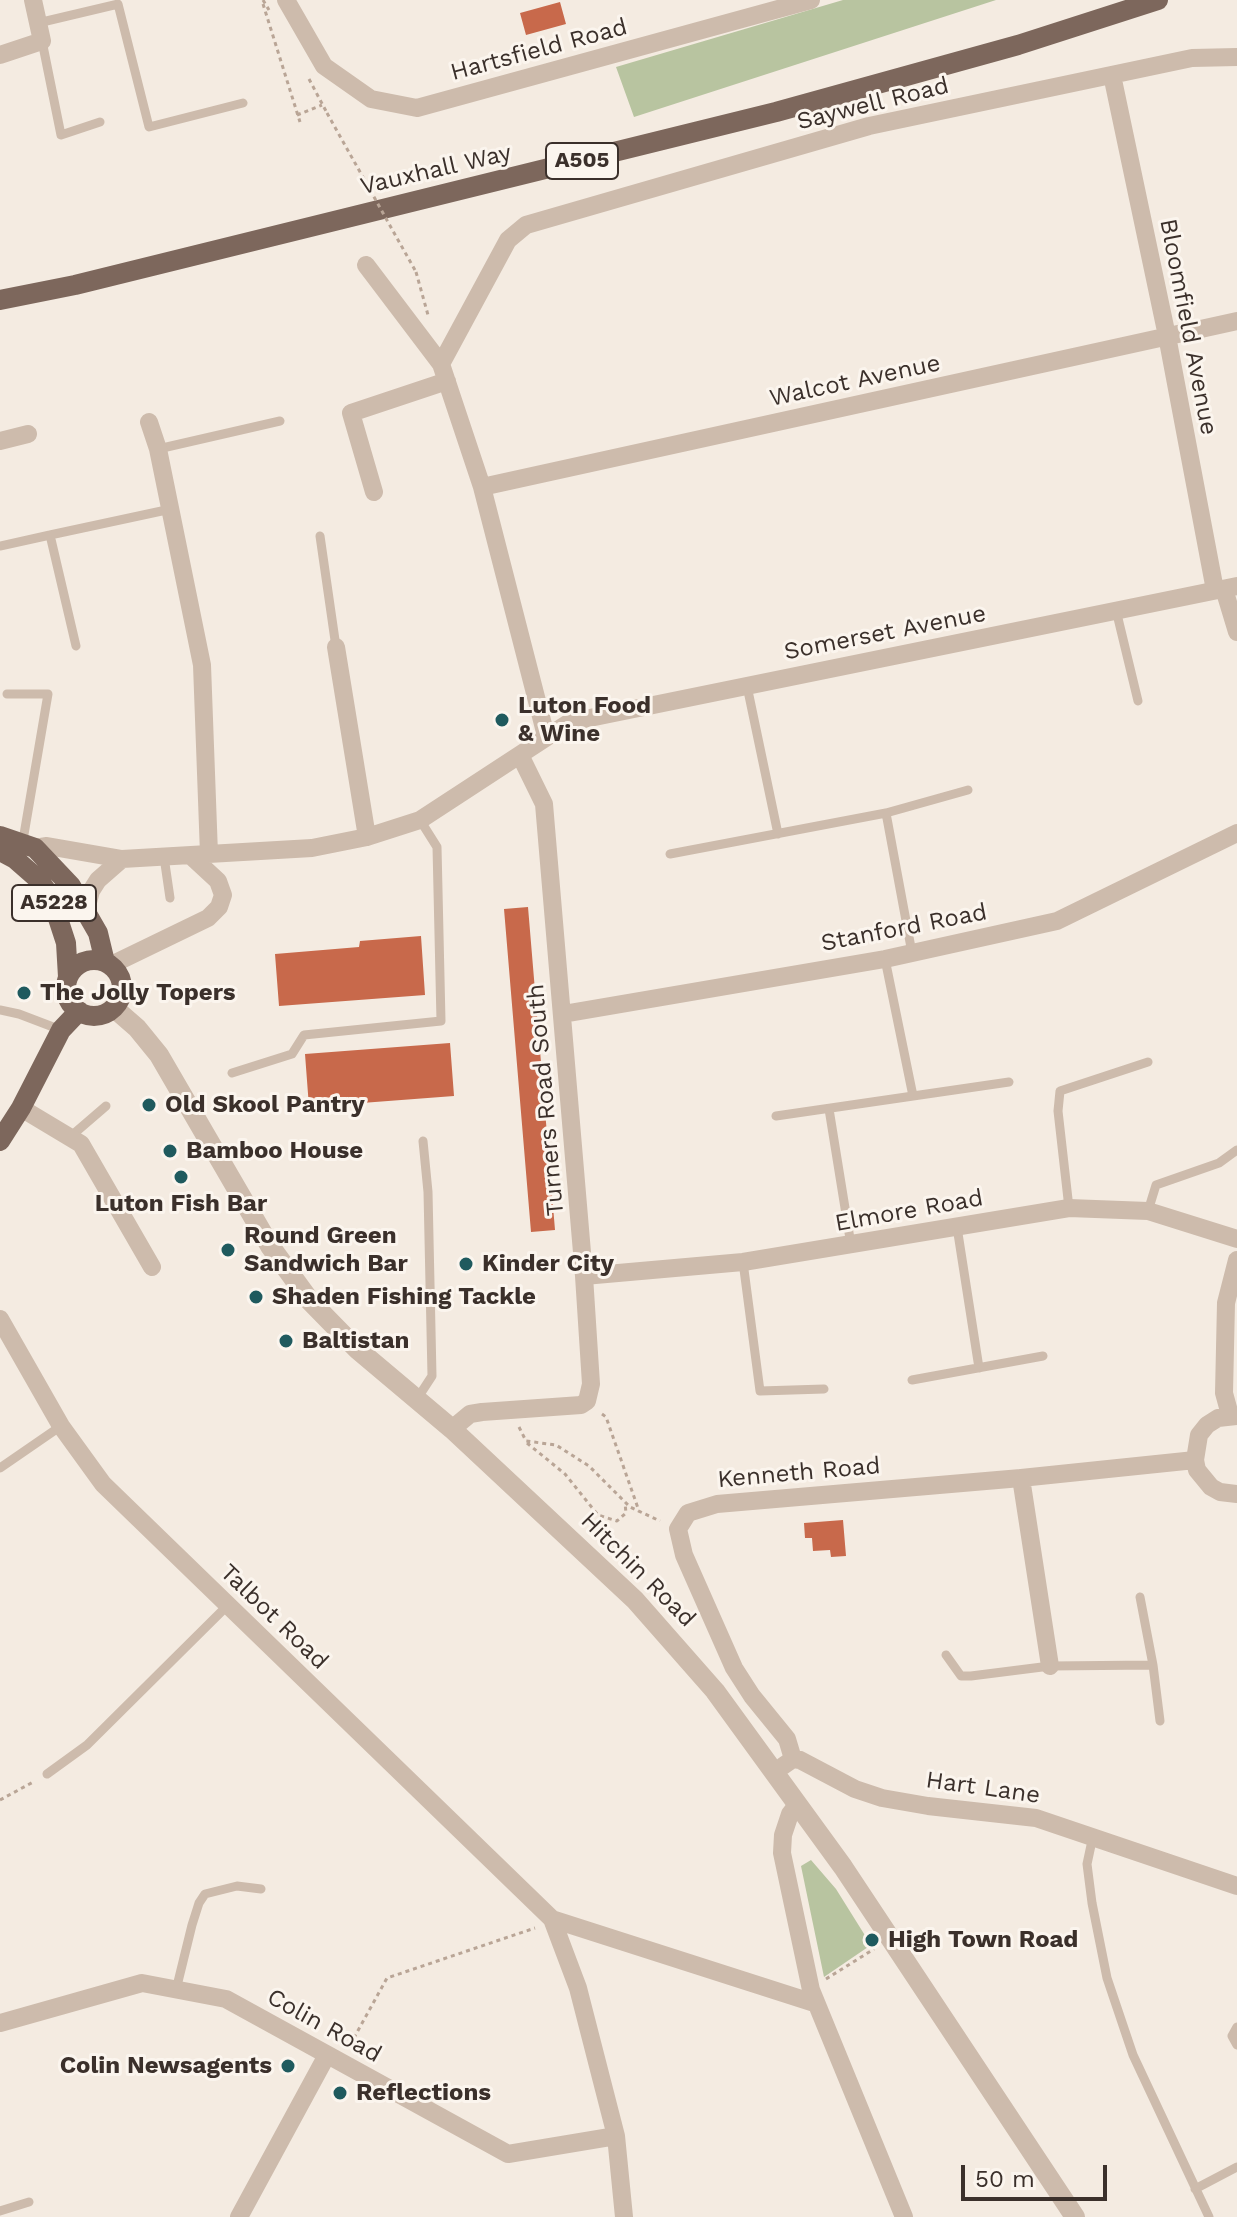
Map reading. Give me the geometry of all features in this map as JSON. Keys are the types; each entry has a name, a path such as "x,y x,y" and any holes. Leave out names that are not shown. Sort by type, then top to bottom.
{"main road":[{"name":"Vauxhall Way","path":"0,300 75,285 760,116 1018,45 1158,0"},
{"name":"A5228","path":"0,836 71,886 103,945 108,964"},
{"name":"A5228","path":"18,850 51,897 66,943 68,977"},
{"path":"94,960 108,964 119,973 122,997 105,1015 95,1017 79,1011 70,1003 68,977 84,962 94,960"},
{"path":"0,1141 21,1108 61,1030 79,1011"}],"street":[{"path":"0,55 40,32 33,0"},
{"name":"Hartsfield Road","path":"286,0 324,66 371,99 417,108 811,0"},
{"name":"Saywell Road","path":"444,372 508,240 526,225 869,126 1192,58 1237,57"},
{"name":"Bloomfield Avenue","path":"1112,75 1167,336 1237,632"},
{"path":"366,265 444,372 482,487 546,736"},
{"name":"Walcot Avenue","path":"482,487 1237,321"},
{"path":"374,492 351,413 444,372"},
{"path":"108,964 208,918 219,907 223,895 218,881 200,855 202,665 158,449 149,422"},
{"path":"0,441 28,434"},
{"name":"Somerset Avenue","path":"18,850 47,846 122,859 312,848 367,837 420,820 570,722 1225,588"},
{"path":"336,647 367,837"},
{"name":"Turners Road South","path":"520,755 544,804 584,1276 591,1384 587,1401"},
{"name":"Stanford Road","path":"563,1014 885,959 1057,921 1237,833"},
{"path":"86,910 91,891 98,880 122,859"},
{"name":"Hitchin Road","path":"114,1008 137,1028 159,1055 270,1246 297,1285 357,1349 452,1429 604,1569 661,1627 715,1691 890,1938 1075,2217"},
{"path":"21,1108 81,1144 152,1267"},
{"name":"Elmore Road","path":"584,1276 743,1262 1069,1208 1148,1211 1237,1239"},
{"path":"1235,1500 1211,1487 1197,1470 1195,1460 1199,1435 1207,1425 1218,1418 1233,1415 1224,1393 1226,1303 1237,1260"},
{"name":"Talbot Road","path":"0,1319 61,1426 103,1484 552,1919"},
{"path":"452,1429 470,1414 573,1407 587,1401"},
{"name":"Kenneth Road","path":"678,1529 688,1513 717,1504 1195,1460"},
{"path":"1021,1478 1050,1666"},
{"path":"678,1529 684,1555 734,1668 787,1739 793,1759 774,1772"},
{"name":"Hart Lane","path":"793,1759 806,1762 855,1789 882,1798 928,1806 1018,1814 1093,1836 1237,1886"},
{"path":"797,1805 790,1814 783,1835 782,1853 812,1996 904,2217"},
{"path":"552,1919 812,1996"},
{"path":"552,1919 578,1988 616,2136 624,2217"},
{"name":"Colin Road","path":"0,2023 142,1983 226,1999 508,2154 616,2136"},
{"path":"244,2215 334,2059"}],"lane":[{"path":"100,122 61,135 40,32 118,4 149,127 243,103"},
{"path":"158,449 280,421"},
{"path":"0,546 171,509"},
{"path":"50,535 76,646"},
{"path":"320,536 336,647"},
{"path":"1116,610 1138,701"},
{"path":"747,686 778,834"},
{"path":"7,694 48,694 18,850"},
{"path":"670,854 886,813 968,790"},
{"path":"886,813 912,953"},
{"path":"232,1073 292,1054 304,1035 441,1021 437,847 420,820"},
{"path":"164,857 170,898"},
{"path":"885,959 913,1096"},
{"path":"0,1010 61,1030"},
{"path":"1069,1208 1058,1111 1060,1091 1148,1062"},
{"path":"776,1116 1009,1082"},
{"path":"70,1137 106,1106"},
{"path":"829,1109 851,1245"},
{"path":"417,1399 432,1376 428,1192 423,1141"},
{"path":"1148,1211 1156,1185 1219,1163 1237,1150"},
{"path":"957,1227 979,1368"},
{"path":"743,1262 760,1391 824,1389"},
{"path":"912,1380 1043,1356"},
{"path":"0,1468 61,1426"},
{"path":"1140,1597 1160,1721"},
{"path":"47,1774 87,1745 227,1606"},
{"path":"946,1655 961,1676 1050,1666 1153,1665"},
{"path":"1093,1836 1087,1864 1107,1978 1133,2055 1209,2217"},
{"path":"176,1990 192,1925 205,1894 237,1886 261,1889"},
{"path":"1237,2027 1232,2036 1237,2045"},
{"path":"1195,2189 1237,2167"},
{"path":"0,2211 29,2202"}],"path":[{"path":"262,0 300,122"},
{"path":"297,115 322,105"},
{"path":"327,113 416,272"},
{"path":"587,1401 606,1417 639,1511"},
{"path":"510,1410 531,1449 565,1474 598,1515 617,1521 626,1513 625,1503"},
{"path":"526,1441 556,1445 589,1466 625,1503 678,1529"},
{"path":"0,1800 47,1774"},
{"path":"334,2059 387,1978 534,1928 552,1919"},
{"path":"812,1996 890,1938"}],"green space":[{"path":"843,0 996,0 634,117 616,67"},
{"path":"811,1860 836,1889 871,1945 824,1977 801,1866"}],"building":[{"path":"560,2 566,24 526,35 520,13"},
{"path":"528,907 555,1230 531,1232 504,909"},
{"path":"421,936 425,995 279,1006 275,954 359,947 360,941"},
{"path":"450,1043 454,1096 309,1107 305,1054"},
{"path":"843,1520 846,1556 831,1557 830,1550 813,1551 812,1538 805,1538 804,1523"}],"place":[{"name":"Luton Food & Wine","path":"502,720"},
{"name":"The Jolly Topers","path":"24,993"},
{"name":"Old Skool Pantry","path":"149,1105"},
{"name":"Bamboo House","path":"170,1151"},
{"name":"Luton Fish Bar","path":"181,1177"},
{"name":"Round Green Sandwich Bar","path":"228,1250"},
{"name":"Kinder City","path":"466,1264"},
{"name":"Shaden Fishing Tackle","path":"256,1297"},
{"name":"Baltistan","path":"286,1341"},
{"name":"High Town Road","path":"872,1940"},
{"name":"Colin Newsagents","path":"288,2066"},
{"name":"Reflections","path":"340,2093"}]}
